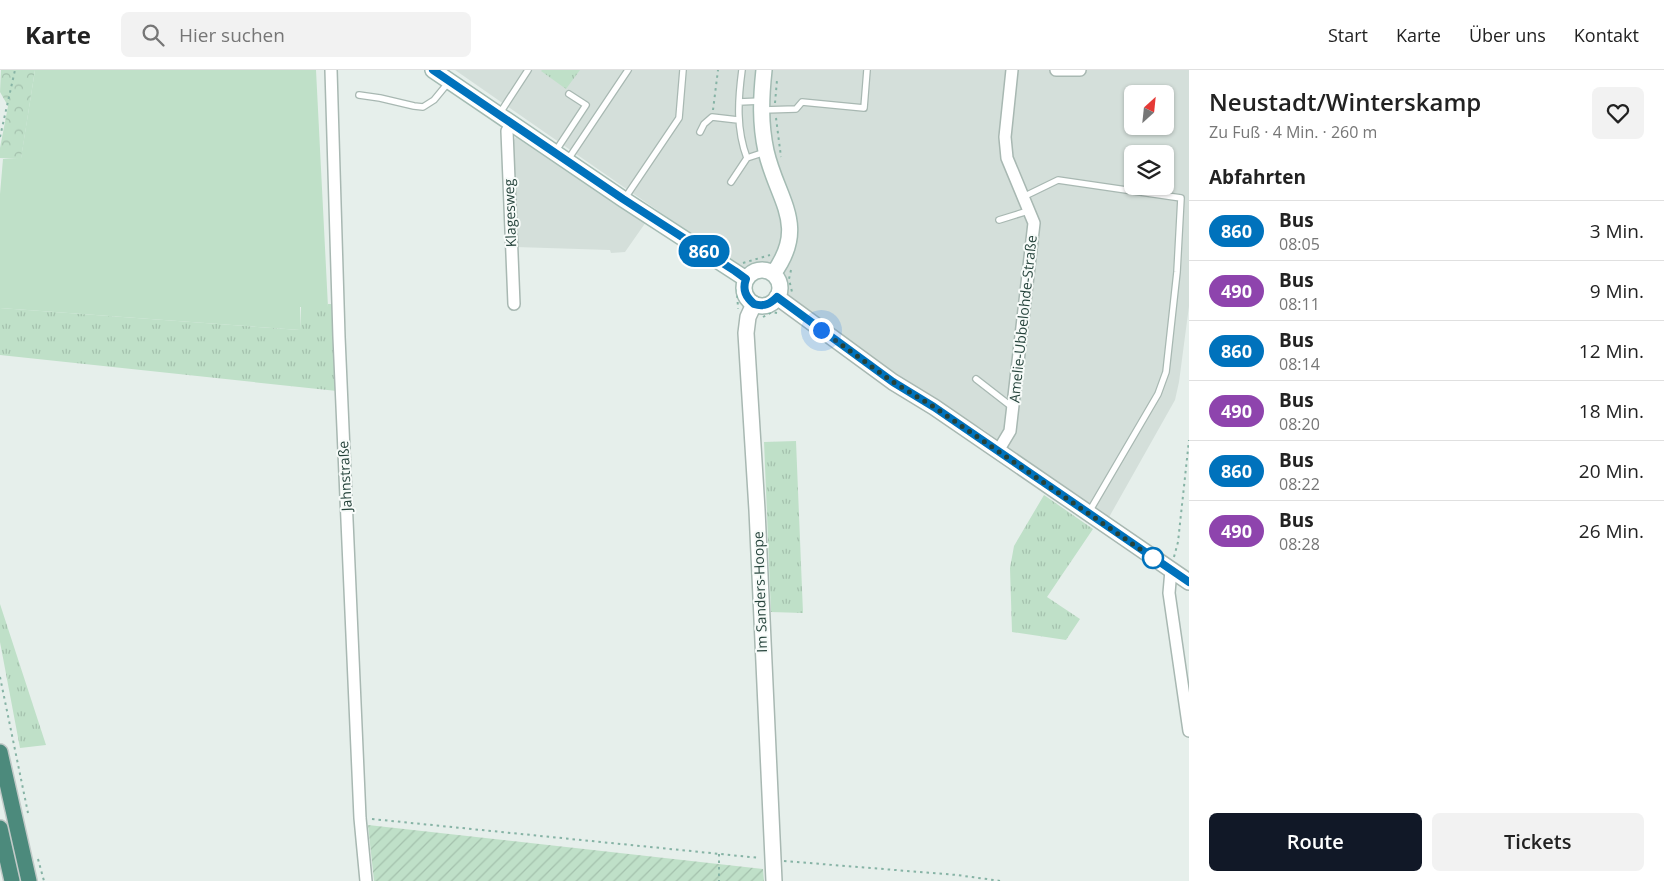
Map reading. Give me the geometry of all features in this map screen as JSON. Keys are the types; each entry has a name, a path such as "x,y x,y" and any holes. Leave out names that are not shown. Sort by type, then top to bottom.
{"highway":[{"path":"0,752 29,881"},
{"path":"0,828 12,881"}],"street":[{"name":"Jahnstraße","path":"331,70 338,337 360,818 366,881"},
{"path":"433,70 623,199 746,279"},
{"path":"764,70 761,106 766,151 790,221 790,238 786,251 773,274"},
{"name":"Amelie-Ubbelohde-Straße","path":"998,451 1010,431 1034,223 1007,158 1005,137 1012,70"},
{"path":"1056,70 1080,70"},
{"name":"Klagesweg","path":"512,123 507,131 514,304"},
{"path":"762,270 773,274 780,287 777,297 772,302 751,311 744,289 746,279 751,273 756,271 762,270"},
{"path":"777,297 893,382 934,407 1189,582"},
{"name":"Im Sanders-Hoope","path":"751,311 746,333 774,881"},
{"path":"1171,570 1169,593 1189,731"}],"lane":[{"path":"499,115 528,70"},
{"path":"561,157 628,70"},
{"path":"623,199 679,118 683,70"},
{"path":"739,102 796,109 802,102 864,108 867,70"},
{"path":"742,72 738,120 741,142 747,158"},
{"path":"359,95 422,106 438,96 449,81"},
{"path":"561,157 586,105 569,94"},
{"path":"700,132 704,124 712,117 738,120"},
{"path":"731,182 747,158 766,151"},
{"path":"1022,198 1058,180 1181,198 1177,272 1166,372 1154,402 1088,513"},
{"path":"999,220 1028,211"},
{"path":"976,379 1013,407"}],"path":[{"path":"0,137 15,70"},
{"path":"712,117 718,70"},
{"path":"741,264 770,255"},
{"path":"791,270 789,279 796,298"},
{"path":"751,311 759,322 764,315 772,312 778,313"},
{"path":"1171,570 1178,542 1189,440"},
{"path":"0,676 28,813"},
{"path":"360,818 719,854 719,881"},
{"path":"38,858 44,881"},
{"path":"849,867 1001,881"}],"shaded area":[{"path":"455,70 1189,70 1189,306 1179,382 1175,400 1108,519 984,430 901,379 791,299 788,295 783,276 776,269 765,266 742,269"},
{"path":"517,135 646,222 625,252 611,253 610,250 516,247 513,142"}],"green space":[{"path":"1,70 35,70 21,159 0,158 0,148 8,106 0,92"},
{"path":"35,70 316,70 328,307 300,307 300,330 0,308 0,194 3,159 21,158"},
{"path":"542,70 580,70 566,89"},
{"path":"328,304 333,304 337,391 0,355 0,308 300,330 301,307 328,307"},
{"path":"796,441 803,613 771,612 764,442"},
{"path":"1044,495 1093,529 1047,597 1080,619 1066,640 1012,632 1010,568 1014,546"},
{"path":"0,604 46,745 20,748 0,642"},
{"path":"368,825 763,869 764,881 374,881"}],"bus line":[{"name":"860","path":"433,70 623,199 746,279 744,283 745,295 754,304 766,305 777,297 893,382 934,407 1189,582"}],"route":[{"path":"821,330 893,382 934,407 1153,558"}]}
